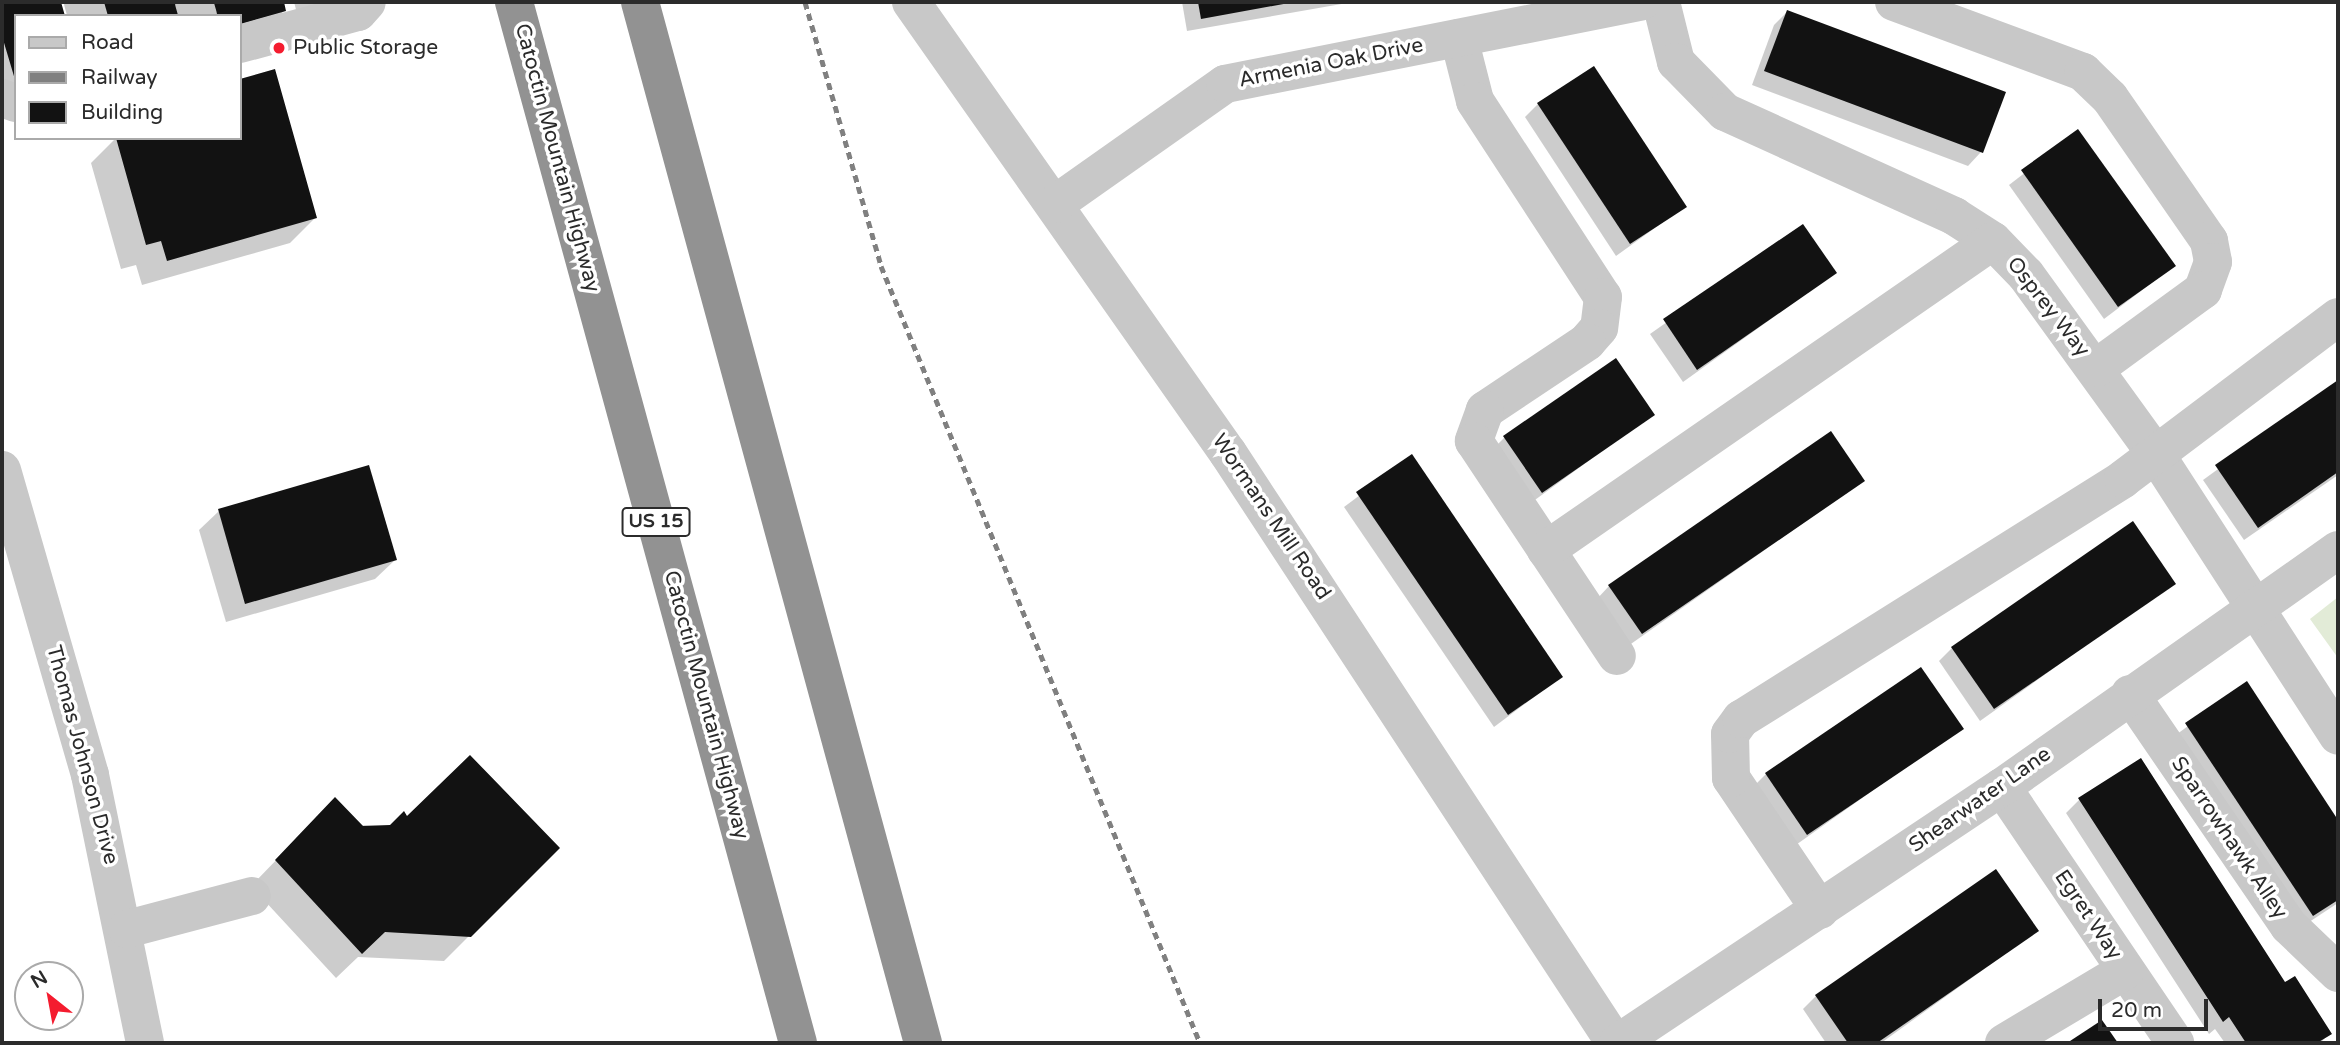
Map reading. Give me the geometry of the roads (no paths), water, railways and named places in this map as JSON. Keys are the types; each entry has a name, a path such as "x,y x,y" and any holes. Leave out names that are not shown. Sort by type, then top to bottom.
{"highway":[{"name":"Catoctin Mountain Highway","path":"513,2 798,1043"},
{"path":"640,2 923,1043"}],"street":[{"path":"242,43 304,14 358,12 367,2"},
{"name":"Wormans Mill Road","path":"911,2 1228,453 1616,1043"},
{"name":"Armenia Oak Drive","path":"1055,204 1225,84 1641,2"},
{"name":"Osprey Way","path":"1661,2 1676,62 1725,112 1899,189 1993,241 2096,368 2157,456 2338,736"},
{"path":"1894,2 2083,72 2116,107 2209,241 2213,262 2203,290 2096,368"},
{"path":"1459,38 1475,101 1603,297 1599,328 1587,342 1504,395 1477,426 1475,441 1482,457 1617,656"},
{"path":"1546,550 1993,241"},
{"path":"1820,910 1731,778 1730,734 1741,719 2157,456 2338,317"},
{"name":"Thomas Johnson Drive","path":"2,470 90,775 127,929 145,1043"},
{"name":"Shearwater Lane","path":"1616,1043 2002,787 2130,694 2338,550"},
{"name":"Sparrowhawk Alley","path":"2130,694 2289,926 2338,973"},
{"name":"Egret Way","path":"2002,787 2175,1043"},
{"path":"127,929 252,896"},
{"path":"2004,1043 2125,971"}],"railway":[{"path":"805,2 881,266 1200,1043"}],"place":[{"name":"Public Storage","path":"279,48"}]}
